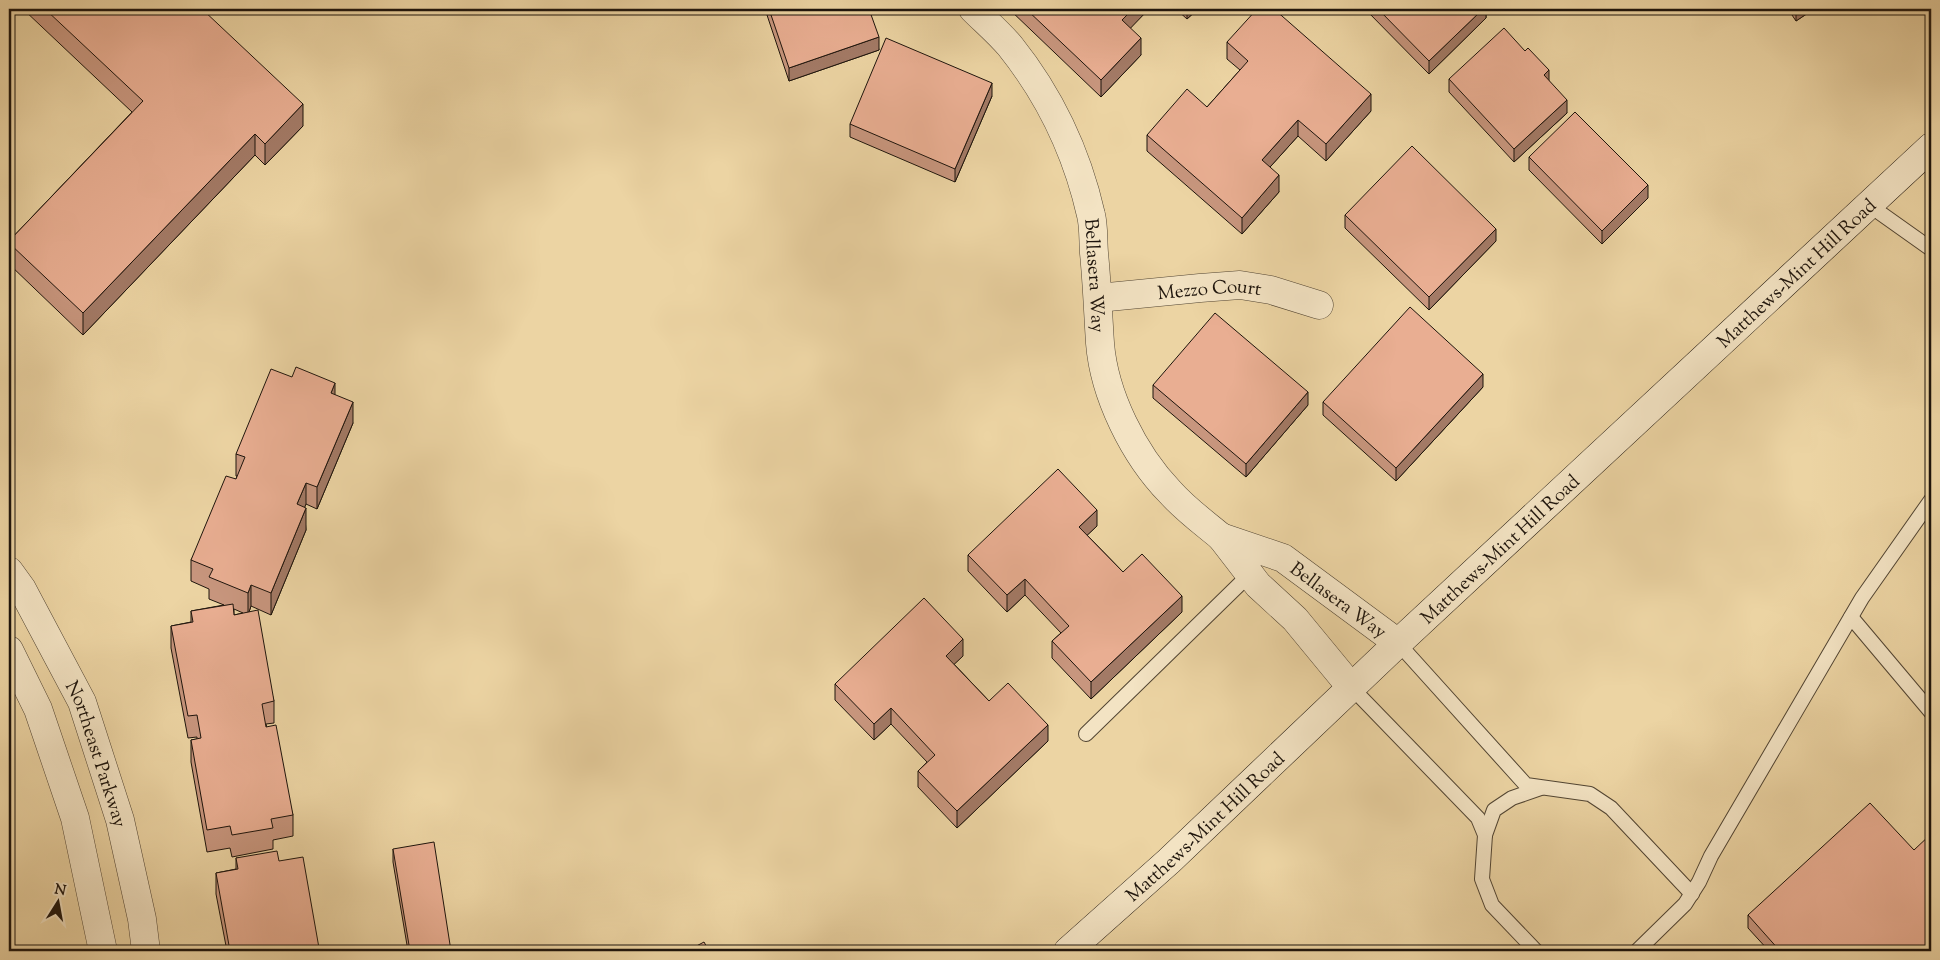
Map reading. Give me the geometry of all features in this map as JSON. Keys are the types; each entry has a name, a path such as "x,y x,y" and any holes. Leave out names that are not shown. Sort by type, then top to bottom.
{"street":[{"name":"Bellasera Way","path":"973,9 1010,46 1050,104 1068,141 1082,177 1092,218 1100,346 1106,375 1117,410 1133,441 1150,468 1169,491 1189,511 1221,537 1258,584 1295,619 1351,687"},
{"name":"Matthews-Mint Hill Road","path":"1068,951 1169,861 1351,687 1931,147"},
{"name":"Mezzo Court","path":"1098,298 1240,285 1271,290 1319,305"},
{"name":"Bellasera Way","path":"1221,537 1283,558 1398,643"},
{"name":"Northeast Parkway","path":"9,571 22,589 82,702 120,820 142,919 146,951"},
{"name":"Northeast Parkway","path":"9,650 38,709 75,818 103,951"}],"lane":[{"path":"1869,205 1931,249"},
{"path":"1637,951 1685,904 1692,894 1711,856 1862,598 1931,500"},
{"path":"1086,734 1250,574"},
{"path":"1851,617 1931,712"},
{"path":"1398,643 1526,785 1590,794 1611,808 1692,894"},
{"path":"1351,687 1478,818 1485,835"},
{"path":"1536,951 1492,905 1482,879 1485,835 1494,810 1512,798 1543,788"}],"building":[{"path":"45,9 202,9 303,104 265,144 255,134 83,313 9,241 143,101"},
{"path":"769,9 869,9 879,37 789,68"},
{"path":"1026,9 1133,9 1122,20 1141,38 1101,80"},
{"path":"1257,9 1274,9 1371,94 1326,144 1298,120 1262,160 1279,175 1242,218 1147,135 1187,89 1207,107 1248,61 1227,42"},
{"path":"1378,9 1483,9 1429,61"},
{"path":"1504,28 1525,51 1528,48 1549,70 1544,75 1567,100 1514,149 1449,79"},
{"path":"886,38 992,83 955,169 850,124"},
{"path":"1575,112 1648,185 1602,231 1529,157"},
{"path":"1412,146 1496,229 1429,297 1345,215"},
{"path":"1410,307 1483,374 1396,468 1323,402"},
{"path":"1215,313 1308,392 1246,464 1153,385"},
{"path":"296,367 335,383 331,393 353,402 317,487 306,483 297,504 306,508 271,593 251,585 248,593 209,577 213,569 191,560 226,476 236,479 245,457 236,454 271,369 292,377"},
{"path":"1058,469 1097,510 1079,527 1123,572 1142,554 1182,596 1091,682 1052,641 1069,626 1025,579 1007,595 968,555"},
{"path":"924,598 963,639 946,656 989,701 1008,683 1048,725 957,811 918,771 935,755 891,708 874,724 835,684"},
{"path":"233,604 234,615 258,610 274,701 262,704 266,727 276,725 293,815 271,819 273,828 232,835 230,826 207,830 191,740 201,738 197,715 188,716 171,626 193,622 191,611"},
{"path":"1870,803 1914,850 1931,834 1931,951 1780,951 1748,915"},
{"path":"434,842 451,951 410,951 393,849"},
{"path":"277,851 279,861 303,857 319,948 307,951 230,951 216,873 238,869 236,858"},
{"path":"704,942 709,951 687,951"}]}
